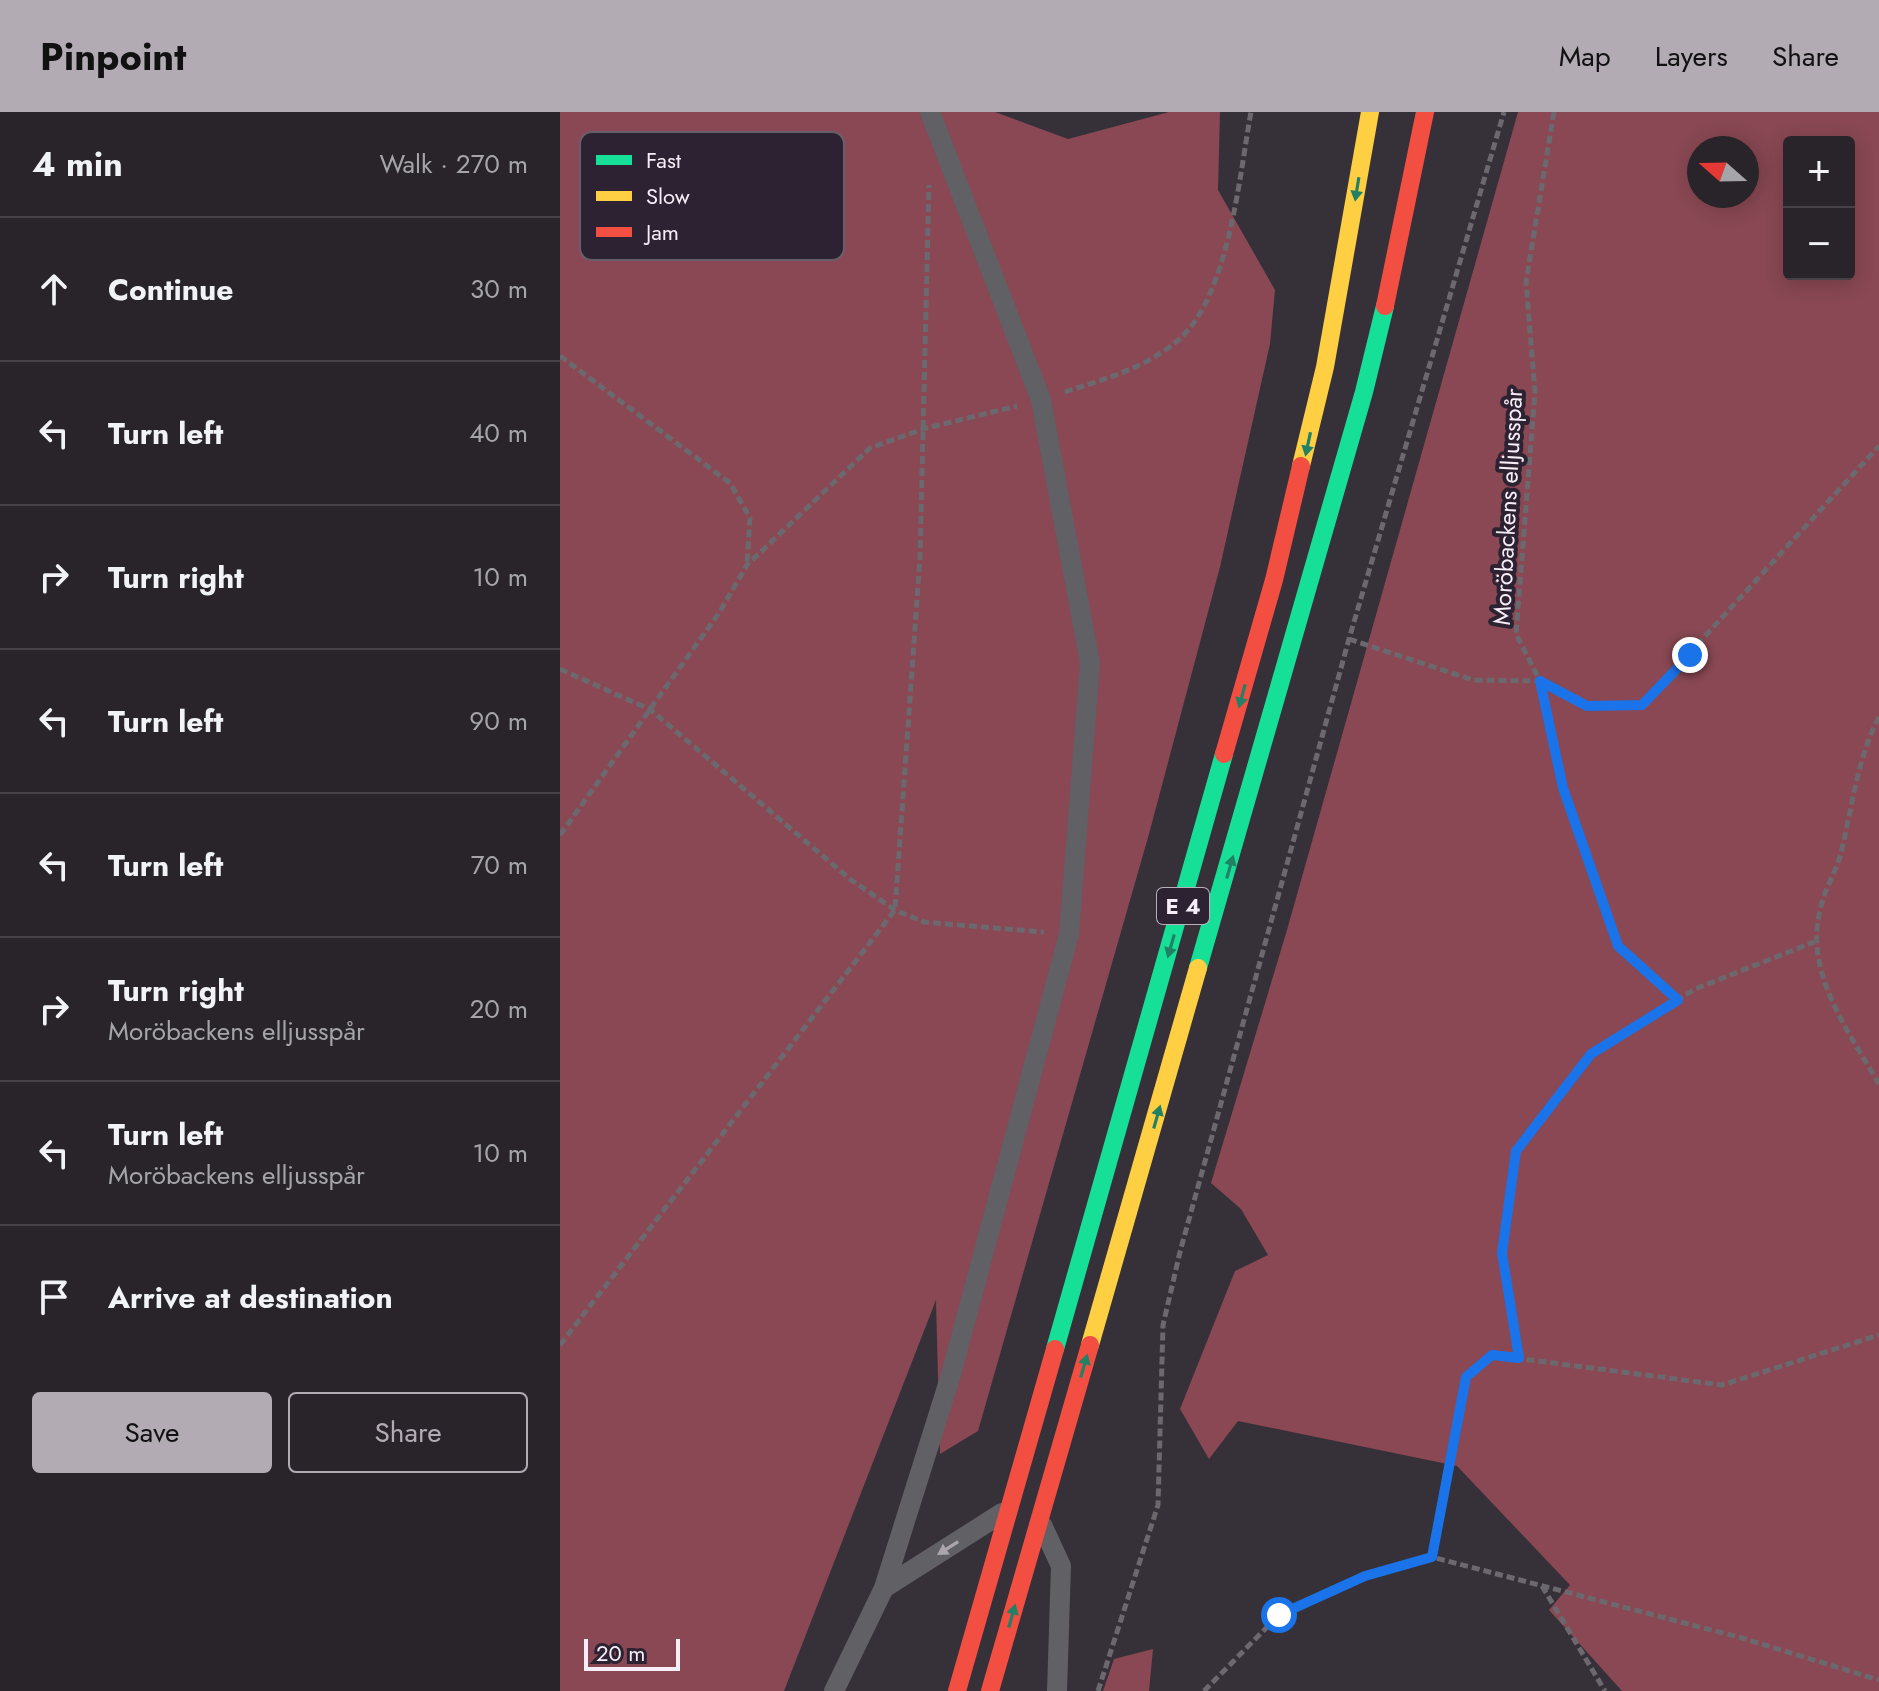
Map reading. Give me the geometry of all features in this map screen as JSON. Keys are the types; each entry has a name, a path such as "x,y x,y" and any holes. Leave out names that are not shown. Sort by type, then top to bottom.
{"highway":[{"name":"E 4","path":"957,1691 1215,792 1299,481 1325,367 1370,112"},
{"name":"E 4","path":"990,1691 1364,392 1400,246 1425,112"}],"lane":[{"path":"834,1691 884,1588 950,1378 1069,934 1090,663 1041,400 930,112"},
{"path":"884,1588 1012,1507"},
{"path":"1040,1519 1061,1566 1057,1691"}],"path":[{"path":"1098,1691 1158,1505 1163,1325 1169,1296 1257,963 1504,112"},
{"name":"Moröbackens elljusspår","path":"1554,112 1546,145 1526,282 1535,392 1516,634 1540,681 1563,788 1618,946 1678,1000"},
{"path":"560,1345 895,910 920,557 929,177"},
{"path":"560,356 730,483 750,518 747,565 719,613 560,835"},
{"path":"1349,639 1473,680 1540,681 1587,706 1642,705 1879,446"},
{"path":"560,669 651,710 850,879 895,910 924,922 1069,934"},
{"path":"1879,717 1850,799 1841,854 1820,909 1814,942 1826,989 1879,1084"},
{"path":"1519,1358 1502,1253 1516,1151 1591,1054 1695,989 1814,942"},
{"path":"1432,1557 1466,1377 1492,1355 1722,1385 1879,1335"},
{"path":"1204,1691 1279,1615 1365,1576 1432,1557 1742,1638 1879,1680"},
{"path":"1541,1585 1605,1691"}],"shaded area":[{"path":"560,112 995,112 1068,139 1169,112 1220,112 1218,190 1275,290 1270,344 1220,567 1149,834 978,1431 940,1454 936,1300 784,1691 560,1691"},
{"path":"1518,112 1879,112 1879,1691 1622,1691 1549,1610 1570,1585 1457,1466 1238,1421 1209,1459 1180,1409 1235,1271 1268,1255 1241,1209 1211,1183 1287,930"},
{"path":"1153,1649 1149,1691 1103,1691 1114,1659"}],"traffic: fast":[{"path":"1198,968 1364,392 1385,306"},
{"path":"1055,1349 1224,754"}],"traffic: slow":[{"path":"1301,466 1325,367 1370,112"},
{"path":"1090,1345 1198,968"}],"traffic: jam":[{"path":"1385,306 1425,112"},
{"path":"1224,754 1274,580 1301,466"},
{"path":"990,1691 1090,1345"},
{"path":"957,1691 1055,1349"}],"route":[{"path":"1279,1615 1365,1576 1432,1557 1466,1377 1492,1355 1519,1358 1502,1253 1516,1151 1591,1054 1678,1000 1618,946 1563,788 1540,681 1587,706 1642,705 1690,655"}]}
